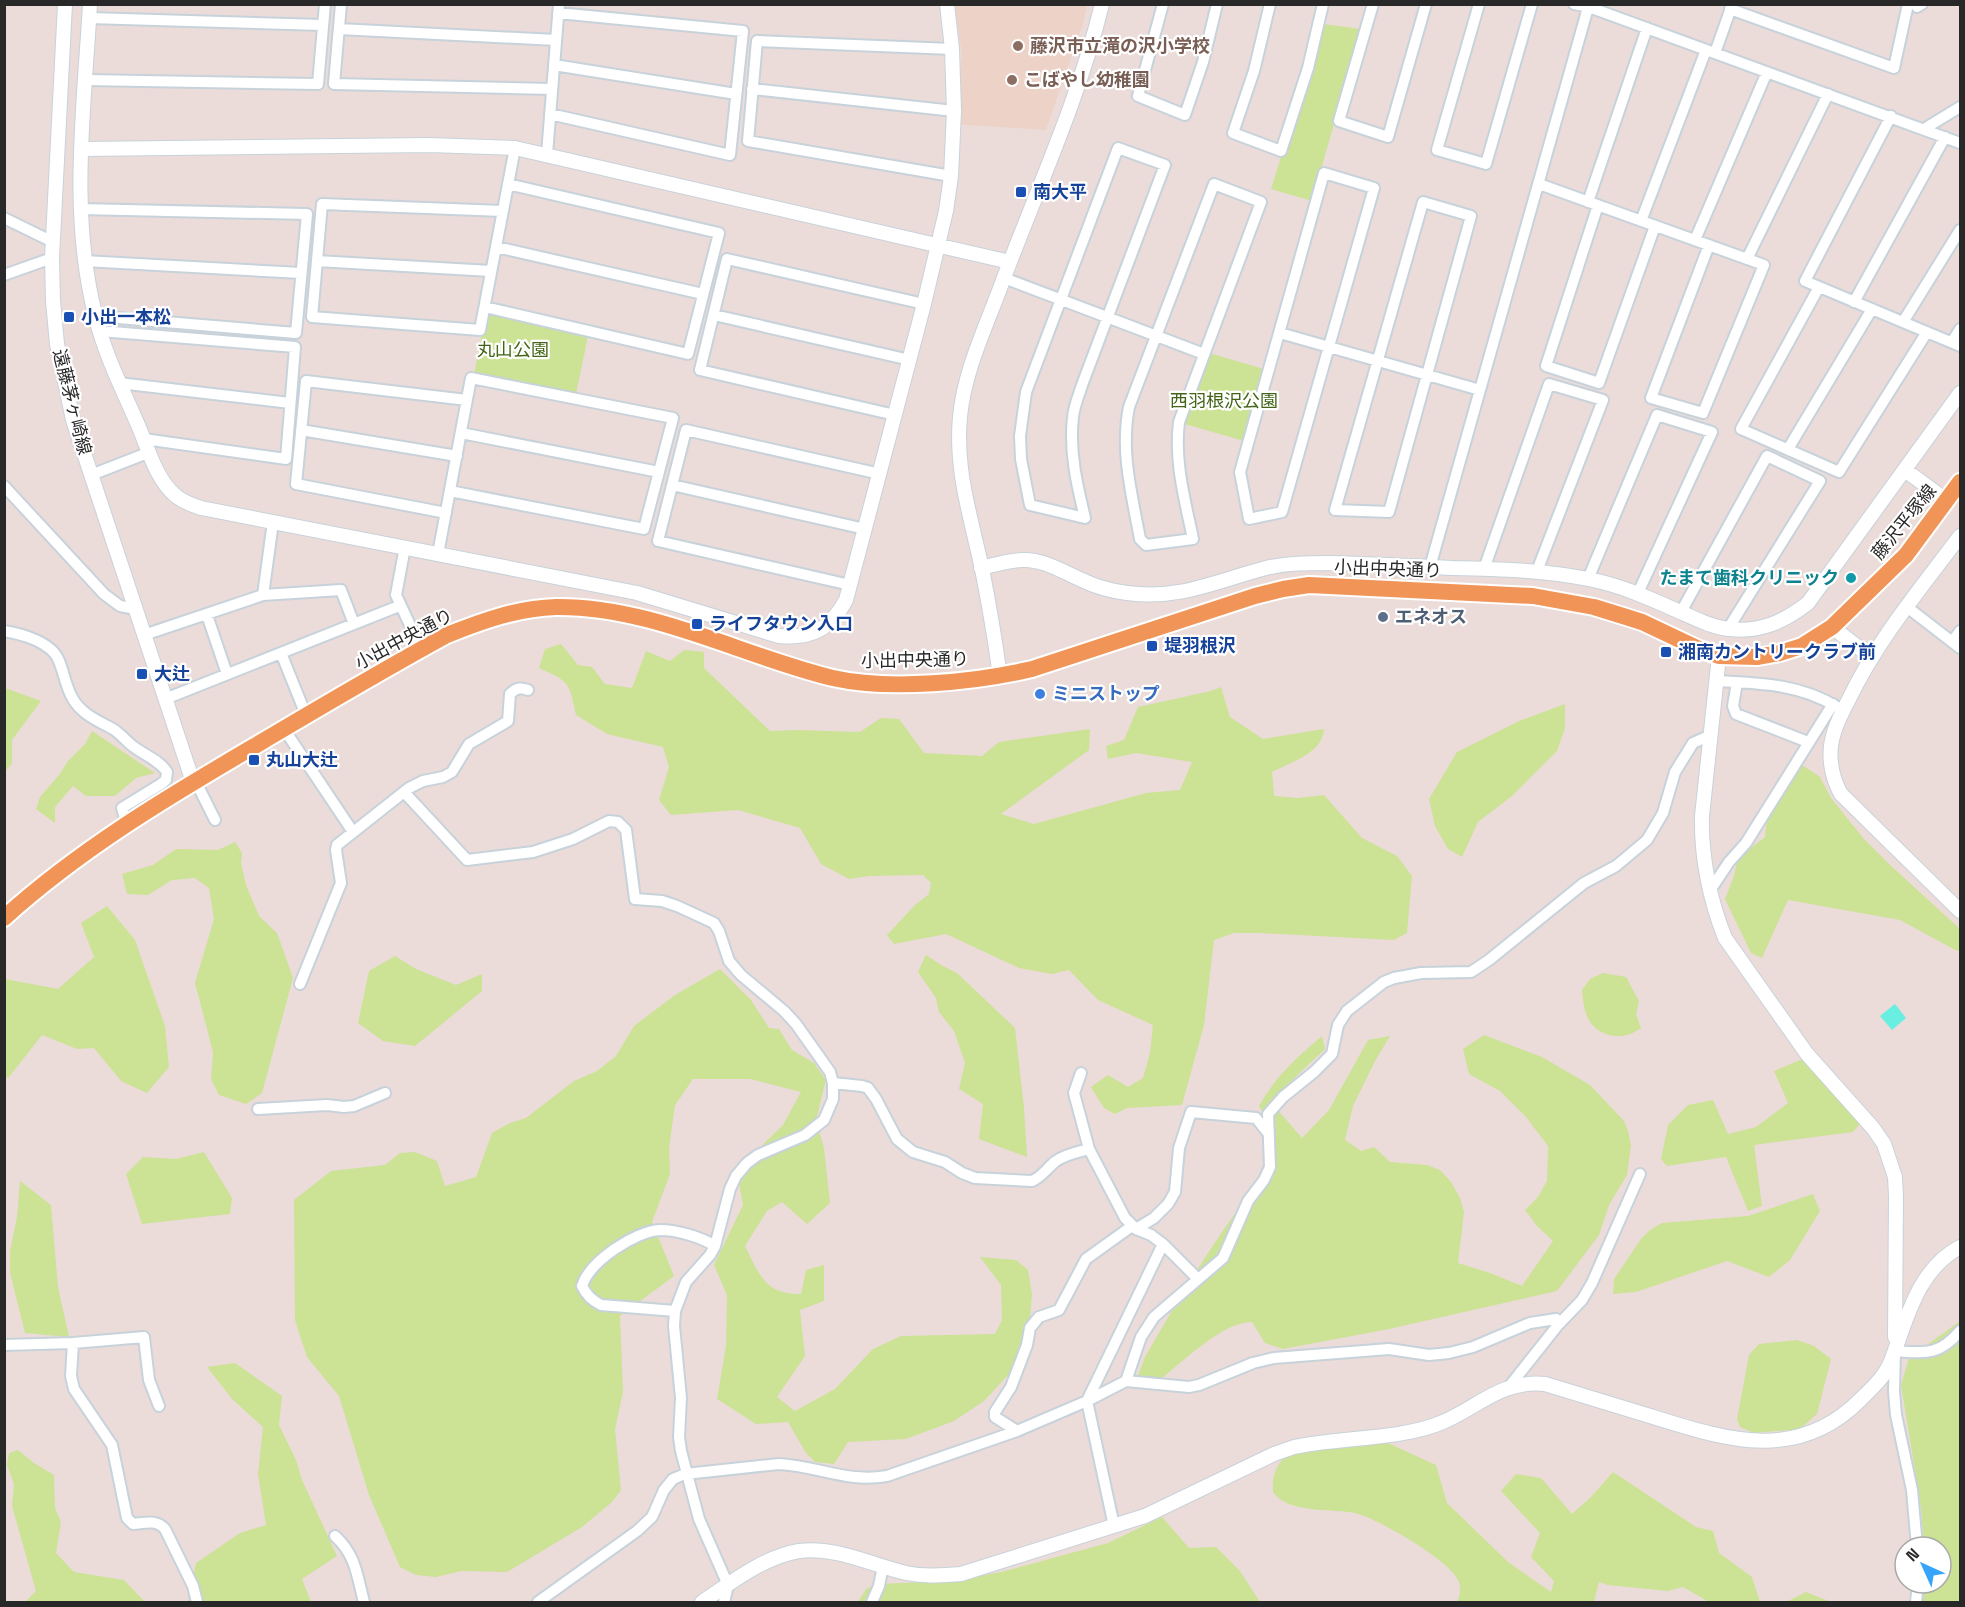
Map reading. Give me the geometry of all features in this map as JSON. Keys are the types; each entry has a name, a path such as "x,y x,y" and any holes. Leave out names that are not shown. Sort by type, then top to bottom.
{"main road":[{"name":"藤沢平塚線","path":"1719,656 1757,657 1780,653 1802,646 1832,627 1906,555 1960,482"},
{"name":"小出中央通り","path":"4,918 98,843 193,782 447,635 519,611 556,607 607,610 666,625 833,678 868,683 931,683 1000,676 1032,669 1255,596 1310,585 1504,593 1564,601 1594,607 1642,622 1719,656"}],"street":[{"name":"遠藤茅ヶ崎線","path":"65,4 52,258 56,333 64,384 73,420 193,782"},
{"path":"86,80 318,84 325,4"},
{"path":"340,4 334,84 552,90"},
{"path":"323,25 90,11 81,149 80,209 84,261 100,331 144,439 167,487 185,502 201,508 637,593 779,636 797,637 814,633 827,625 839,613 846,600 939,244 951,176 954,111 952,49 947,4"},
{"path":"1000,676 981,568 961,483 960,417 964,389 1078,82 1102,4"},
{"path":"1163,4 1138,96 1185,115 1203,62 1217,4"},
{"path":"1270,4 1254,71 1233,133 1281,151 1308,68 1323,4"},
{"path":"1373,4 1339,121 1388,136 1426,4"},
{"path":"1479,4 1437,150 1486,164 1532,4"},
{"path":"1574,4 1589,6 1960,143"},
{"path":"1641,221 1710,51 1731,7 1893,68 1908,4"},
{"path":"1430,567 1589,6"},
{"path":"547,154 550,114 556,40 559,9 743,31 730,155 550,114"},
{"path":"1647,28 1546,366 1599,383 1655,226"},
{"path":"339,29 556,40"},
{"path":"951,176 748,141 757,41 952,49"},
{"path":"554,65 736,94"},
{"path":"1695,240 1767,72"},
{"path":"752,89 954,111"},
{"path":"1747,259 1828,94"},
{"path":"1924,129 1960,107"},
{"path":"1891,116 1805,281 1956,344 1960,329"},
{"path":"1854,302 1946,137"},
{"path":"81,149 429,146 515,148 1010,262"},
{"path":"503,211 322,204 312,317 480,330 485,307 515,148"},
{"path":"1118,148 1165,165 1108,318 1073,414 1071,439 1074,468 1085,519 1030,505 1021,459 1022,414 1034,370 1118,148"},
{"path":"1323,174 1374,188 1282,512 1249,519 1240,472 1280,333 1323,174"},
{"path":"485,307 688,354 719,233 508,184"},
{"path":"1214,184 1261,202 1179,422 1178,463 1193,539 1146,545 1140,539 1126,467 1125,428 1129,407 1156,336 1214,184"},
{"path":"1539,184 1593,203 1641,221 1709,245 1764,265 1703,413 1651,398 1709,245"},
{"path":"1423,202 1471,216 1427,375 1389,512 1335,510 1423,202"},
{"path":"80,209 307,214 296,333 95,316"},
{"path":"4,218 53,242"},
{"path":"1903,322 1960,230"},
{"path":"496,247 704,294"},
{"path":"4,275 52,258"},
{"path":"895,415 700,370 727,259 924,304"},
{"path":"84,261 301,273"},
{"path":"317,261 491,272"},
{"path":"1004,278 1204,354"},
{"path":"1819,287 1741,429 1839,471 1927,332"},
{"path":"1788,449 1872,309"},
{"path":"714,315 910,360"},
{"path":"100,331 295,347 286,459 144,439"},
{"path":"1280,333 1480,390"},
{"path":"438,554 471,378 673,418 644,529 450,491"},
{"path":"446,513 296,484 306,381 467,400"},
{"path":"120,383 290,403"},
{"path":"1484,569 1549,384 1603,400 1537,571"},
{"path":"981,568 1020,560 1035,560 1108,589 1151,595 1197,590 1268,568 1298,563 1537,571 1588,579 1638,593 1707,624 1728,629 1750,630 1770,626 1790,617 1808,603 1960,393"},
{"path":"1588,579 1657,415 1712,432 1638,593"},
{"path":"301,430 457,456"},
{"path":"850,585 658,541 686,430 879,474"},
{"path":"461,434 659,472"},
{"path":"91,475 150,452"},
{"path":"1681,612 1767,456 1820,481 1728,629"},
{"path":"1905,470 1947,501"},
{"path":"672,485 865,529"},
{"path":"4,486 104,594 120,606 136,609"},
{"path":"263,595 273,522"},
{"path":"1711,890 1729,862 1746,843 1808,742 1838,707 1871,657 1960,536"},
{"path":"405,547 396,595 399,606 421,649"},
{"path":"144,635 263,595 341,590 354,624"},
{"path":"165,699 399,606"},
{"path":"1907,607 1956,645 1960,631"},
{"path":"207,615 227,674"},
{"path":"1832,627 1871,657"},
{"path":"4,631 17,633 39,642 55,653 75,704 94,719 115,730 133,747 162,765 167,772 166,780 122,808 127,825"},
{"path":"281,653 306,715"},
{"path":"1719,656 1701,837 1716,917 1725,938 1807,1054 1873,1128 1891,1160 1895,1177 1897,1215 1894,1391 1896,1415 1912,1490 1916,1535"},
{"path":"1716,681 1771,683 1795,688 1820,697 1838,707"},
{"path":"1737,682 1732,706 1736,714 1808,742"},
{"path":"300,984 341,883 337,845 404,792 423,781 443,777 452,772 469,744 508,721 510,694 521,687 528,690"},
{"path":"1838,707 1831,745 1833,774 1841,794 1960,911"},
{"path":"284,729 353,832"},
{"path":"1126,1381 1141,1337 1154,1317 1223,1258 1248,1201 1264,1180 1270,1167 1268,1114 1282,1097 1314,1072 1332,1054 1338,1024 1347,1011 1384,982 1394,978 1421,973 1472,972 1584,883 1616,867 1647,840 1663,813 1675,772 1693,743 1711,735"},
{"path":"193,782 199,788 215,819"},
{"path":"404,792 467,860 533,852 573,839 609,821 618,822 626,831 635,899 669,903 714,923 729,961 741,975 796,1024 830,1072 833,1099 824,1120 804,1135 758,1155 747,1163 736,1176 730,1189 715,1246 686,1282 675,1311 674,1326 681,1398 679,1437 685,1474 699,1520 728,1585 724,1602"},
{"path":"1081,1073 1074,1093 1089,1149 1125,1218 1134,1227 1163,1244 1198,1279"},
{"path":"833,1083 867,1088 876,1099 892,1131 904,1146 913,1152 945,1162 975,1178 1032,1181 1038,1179 1055,1162 1089,1149"},
{"path":"258,1110 327,1105 354,1106 385,1093"},
{"path":"1017,1431 995,1417 1011,1387 1027,1345 1030,1328 1040,1317 1059,1310 1086,1259 1134,1227 1154,1218 1168,1204 1175,1192 1179,1148 1191,1112 1256,1118 1268,1133"},
{"path":"1508,1388 1558,1325 1582,1300 1592,1283 1640,1174"},
{"path":"675,1311 601,1305 592,1301 586,1294 582,1286 584,1279 597,1263 618,1248 638,1237 658,1230 698,1238 715,1246"},
{"path":"1114,1527 1087,1401 1163,1244"},
{"path":"702,1602 767,1562 799,1551 816,1550 836,1553 909,1573 932,1576 961,1574 1145,1516 1274,1454 1294,1447 1422,1429 1444,1422 1508,1388 1526,1384 1545,1384 1726,1438 1763,1442 1799,1436 1842,1416 1855,1406 1883,1375 1911,1303 1921,1285 1936,1266 1960,1247"},
{"path":"538,1602 637,1531 652,1517 673,1479 685,1474 779,1464 794,1465 854,1479 870,1479 887,1476 1017,1431 1087,1401 1126,1381 1189,1387 1253,1363 1274,1358 1389,1349 1429,1355 1449,1353 1473,1347 1530,1323 1556,1319 1558,1325"},
{"path":"1894,1351 1936,1351 1949,1345 1960,1331"},
{"path":"4,1345 73,1343 144,1337 149,1380 159,1406"},
{"path":"73,1343 71,1376 74,1389 112,1445 127,1518 133,1524 154,1522 160,1524 193,1586 197,1602"},
{"path":"335,1536 345,1545 353,1558 364,1602"},
{"path":"872,1602 879,1587 883,1566"}],"shaded area":[{"path":"955,5 1087,5 1083,24 1046,130 953,124 962,57"}],"green space":[{"path":"1323,24 1361,29 1312,201 1271,189"},
{"name":"丸山公園","path":"493,314 588,336 576,394 474,374 482,334 486,334 489,316"},
{"name":"西羽根沢公園","path":"1209,353 1264,369 1244,441 1185,424 1189,405"},
{"path":"561,644 578,665 592,667 605,684 632,688 646,651 670,661 684,650 704,652 704,668 770,731 860,732 881,718 899,719 924,753 982,756 999,742 1090,729 1089,750 1001,814 1034,824 1146,793 1180,790 1192,762 1136,753 1108,759 1106,746 1124,740 1138,707 1221,687 1230,717 1263,739 1324,729 1322,737 1312,751 1272,772 1274,796 1298,798 1324,795 1362,838 1397,856 1412,876 1407,933 1394,940 1234,933 1214,940 1204,1025 1182,1105 1127,1108 1115,1114 1104,1108 1091,1087 1108,1075 1128,1087 1143,1078 1150,1053 1153,1025 1098,1000 1069,970 1052,974 1019,968 946,934 894,944 887,935 915,905 929,894 931,883 923,875 869,876 849,879 821,864 800,828 738,810 671,815 659,800 669,767 663,747 607,734 576,715 572,696 566,684 539,668 545,649"},
{"path":"5,688 41,701 12,740 12,763 5,772"},
{"path":"1565,704 1565,728 1557,751 1512,796 1478,822 1462,857 1448,849 1435,826 1429,799 1457,752 1519,721"},
{"path":"92,731 155,773 136,778 115,796 86,796 73,786 55,807 55,823 36,809 40,797 68,761 85,744"},
{"path":"1802,765 1820,777 1831,798 1864,839 1960,929 1960,950 1957,951 1900,920 1788,900 1762,958 1751,953 1725,899 1738,858 1765,837 1767,817"},
{"path":"235,842 242,853 241,863 246,885 259,916 277,933 293,978 262,1093 246,1104 219,1095 211,1079 213,1052 195,983 214,919 209,888 195,878 172,880 148,895 127,894 122,874 153,865 176,849 218,850"},
{"path":"107,906 135,940 165,1026 169,1067 147,1093 121,1081 94,1048 77,1049 42,1035 9,1077 5,1078 5,979 58,989 94,957 81,923"},
{"path":"926,955 957,973 1015,1028 1027,1157 979,1139 983,1104 959,1089 965,1063 954,1031 939,1012 936,998 918,972"},
{"path":"395,956 416,969 456,985 482,974 482,991 415,1046 383,1041 358,1023 369,971"},
{"path":"720,969 751,1000 769,1028 779,1029 792,1050 814,1063 826,1080 816,1120 824,1148 830,1203 807,1224 782,1202 767,1211 745,1246 759,1274 771,1287 779,1291 801,1294 806,1270 824,1265 824,1301 800,1310 805,1356 777,1397 795,1411 835,1389 873,1349 901,1336 995,1334 1002,1320 1001,1285 980,1257 1016,1260 1028,1270 1032,1294 1022,1360 984,1401 954,1421 906,1439 848,1442 834,1464 815,1462 806,1453 788,1422 756,1424 717,1399 726,1346 727,1295 714,1265 743,1205 739,1183 750,1157 783,1125 801,1092 750,1079 693,1079 675,1105 669,1148 670,1174 652,1222 674,1276 620,1316 623,1392 615,1429 621,1490 612,1502 582,1527 507,1572 461,1571 436,1577 416,1575 400,1567 369,1495 339,1396 307,1357 295,1320 294,1200 331,1171 385,1165 400,1153 415,1152 437,1161 445,1186 476,1177 492,1133 510,1123 526,1118 574,1081 597,1071 616,1056 634,1026 675,995"},
{"path":"1603,973 1626,977 1639,1001 1636,1014 1641,1028 1635,1032 1621,1036 1607,1035 1590,1022 1584,1006 1582,990 1590,979"},
{"path":"1484,1035 1542,1057 1590,1085 1624,1121 1628,1131 1631,1145 1627,1175 1609,1205 1599,1235 1557,1291 1389,1329 1283,1349 1265,1343 1252,1322 1240,1324 1213,1337 1152,1386 1137,1378 1145,1357 1190,1281 1239,1208 1275,1161 1275,1132 1259,1106 1287,1068 1322,1036 1325,1049 1270,1101 1302,1138 1329,1110 1368,1040 1390,1036 1353,1106 1345,1140 1361,1151 1374,1147 1390,1162 1427,1165 1440,1170 1451,1182 1460,1198 1464,1212 1458,1263 1522,1286 1553,1241 1537,1226 1525,1210 1538,1197 1547,1181 1548,1146 1526,1117 1500,1091 1469,1074 1463,1049"},
{"path":"1803,1059 1860,1124 1853,1132 1754,1145 1762,1206 1748,1211 1726,1157 1667,1166 1661,1159 1668,1125 1688,1105 1713,1100 1728,1134 1756,1127 1788,1103 1774,1071"},
{"path":"204,1152 232,1198 230,1214 142,1224 126,1174 143,1157 176,1159"},
{"path":"20,1181 51,1205 58,1287 69,1337 25,1333 10,1273 10,1251 17,1217"},
{"path":"1813,1194 1820,1211 1790,1260 1769,1277 1727,1261 1636,1292 1613,1294 1614,1279 1641,1239 1662,1223 1748,1216"},
{"path":"1960,1321 1960,1602 1922,1602 1923,1595 1953,1595 1953,1535 1923,1535 1921,1507 1901,1385 1909,1358"},
{"path":"1797,1340 1814,1346 1831,1359 1817,1414 1800,1429 1754,1433 1740,1427 1737,1419 1749,1355 1759,1344"},
{"path":"235,1363 282,1396 279,1425 337,1556 302,1579 311,1602 188,1602 196,1563 240,1533 266,1525 258,1474 263,1427 232,1399 207,1367"},
{"path":"1350,1432 1377,1438 1436,1465 1447,1503 1508,1562 1551,1592 1554,1581 1531,1557 1540,1533 1501,1491 1516,1474 1541,1478 1572,1514 1613,1472 1696,1527 1713,1531 1719,1553 1752,1577 1760,1602 1709,1602 1683,1587 1668,1591 1608,1585 1599,1582 1594,1602 1457,1602 1460,1586 1452,1572 1427,1551 1395,1531 1355,1513 1290,1505 1273,1492 1274,1477 1279,1465 1287,1455 1310,1443"},
{"path":"18,1450 54,1475 55,1508 61,1522 56,1553 74,1572 124,1580 145,1602 25,1602 36,1591 12,1506 14,1484 7,1465 9,1453"},
{"path":"1162,1517 1189,1548 1216,1547 1240,1571 1260,1602 858,1602 866,1589 877,1584 953,1581 1001,1572 1108,1543"},
{"path":"1806,1592 1831,1602 1786,1602"}],"water":[{"path":"1895,1004 1906,1018 1892,1030 1880,1016"}],"place":[{"name":"藤沢市立滝の沢小学校","path":"1018,46"},
{"name":"こばやし幼稚園","path":"1012,80"},
{"name":"南大平","path":"1021,192"},
{"name":"小出一本松","path":"69,317"},
{"name":"たまて歯科クリニック","path":"1851,578"},
{"name":"エネオス","path":"1383,617"},
{"name":"ライフタウン入口","path":"697,624"},
{"name":"堤羽根沢","path":"1152,646"},
{"name":"湘南カントリークラブ前","path":"1666,652"},
{"name":"大辻","path":"142,674"},
{"name":"ミニストップ","path":"1040,694"},
{"name":"丸山大辻","path":"254,760"}]}
